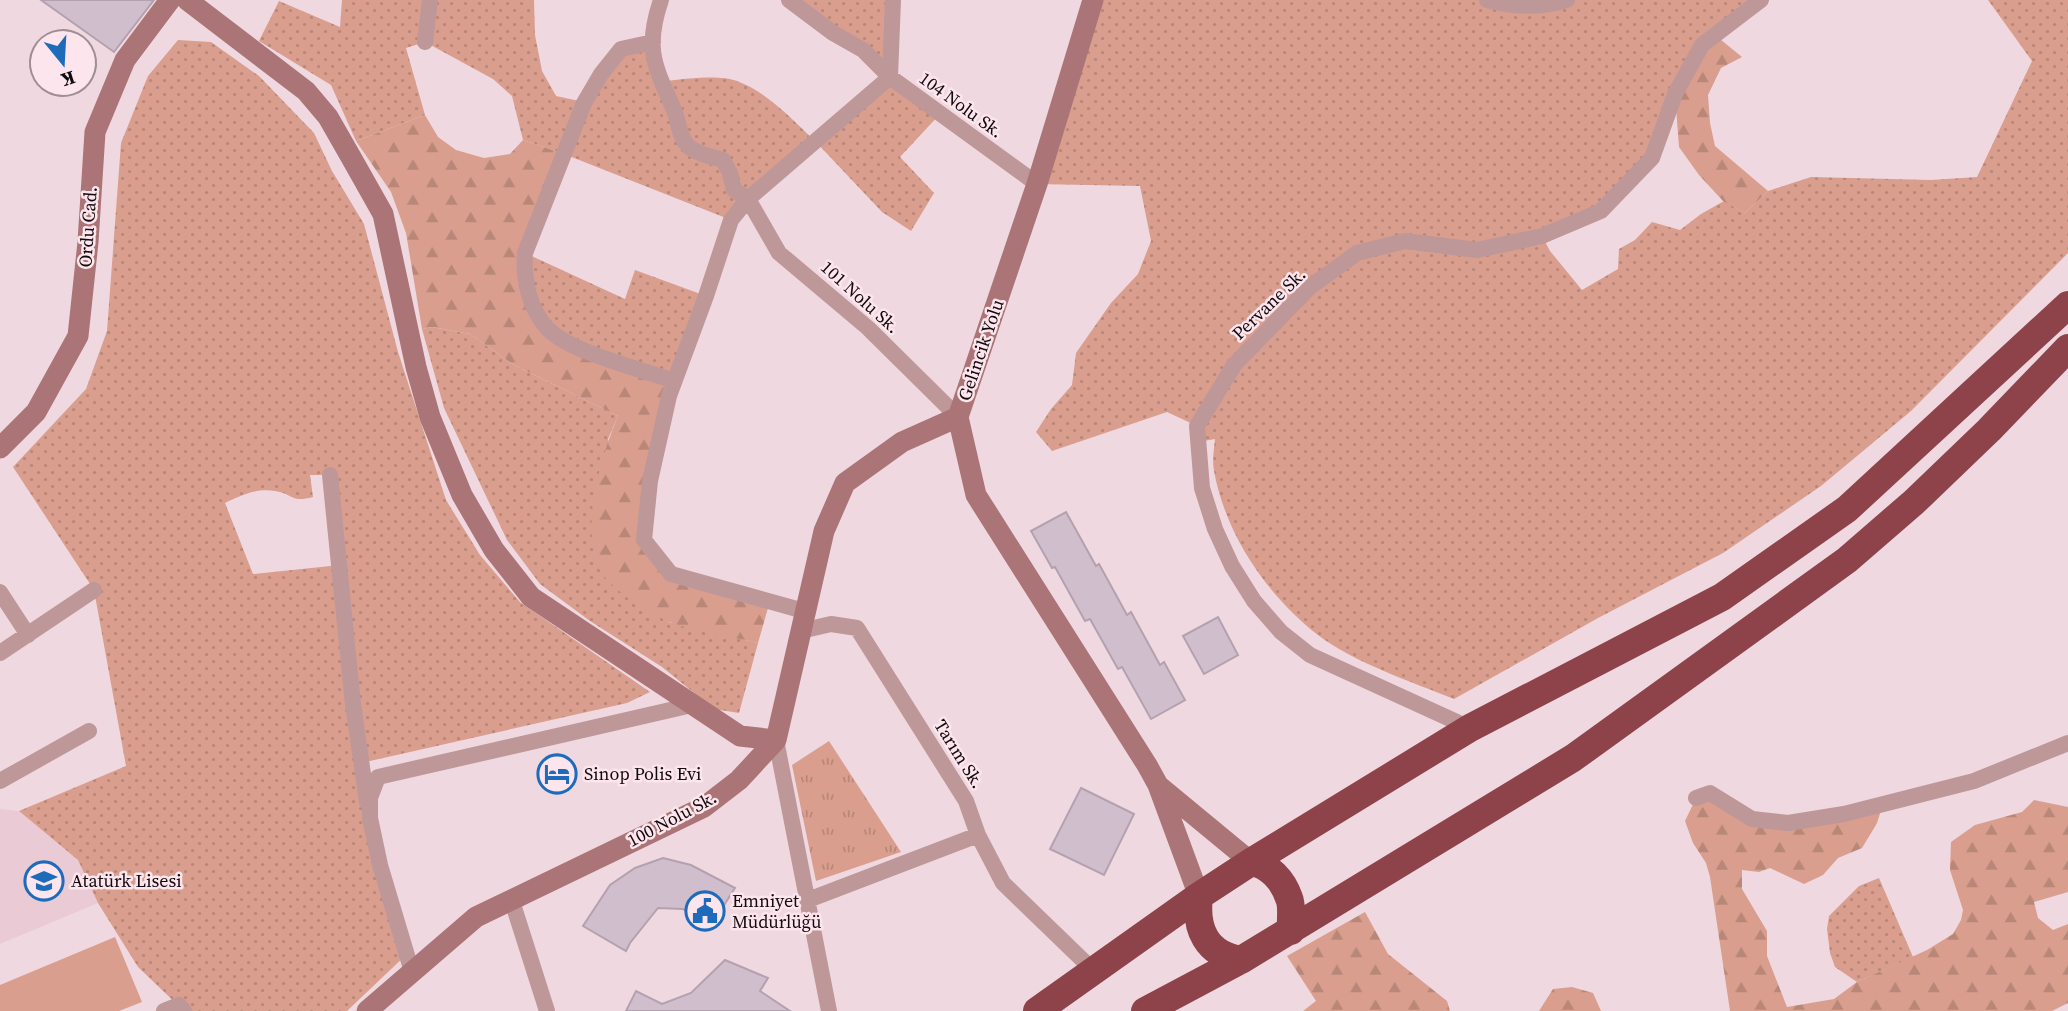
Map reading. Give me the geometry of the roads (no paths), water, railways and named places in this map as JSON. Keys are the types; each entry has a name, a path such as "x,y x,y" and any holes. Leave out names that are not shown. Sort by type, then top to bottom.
{"highway":[{"path":"1037,1011 1251,862 1470,729 1722,597 1836,517 1866,492 2068,305"},
{"path":"1145,1011 1291,931 1573,758 1847,560 1914,502 1989,430 2068,348"},
{"path":"1251,862 1263,864 1270,869 1290,898 1291,931"},
{"path":"1199,896 1197,916 1206,937 1224,957 1241,960"}],"street":[{"name":"Ordu Cad.","path":"0,448 36,412 78,336 88,242 95,132 125,60 170,0"},
{"path":"187,0 306,91 328,117 383,214 416,367 430,417 462,495 494,550 531,597 740,736 776,740 830,1011"},
{"path":"425,41 430,0"},
{"name":"101 Nolu Sk.","path":"661,0 652,33 654,66 674,111 683,140 691,148 723,160 734,190 748,199 779,253 868,328 958,417"},
{"path":"789,0 833,33 863,50 890,77 748,199 731,220 669,396 650,481 645,540 671,574 803,621"},
{"name":"104 Nolu Sk.","path":"893,0 890,77 1037,184"},
{"name":"Gelincik Yolu","path":"1093,0 1037,184 958,417 976,495 1158,785"},
{"path":"1487,0 1507,6 1545,5 1567,0"},
{"name":"Pervane Sk.","path":"1470,729 1310,655 1281,632 1254,601 1239,578 1215,530 1202,488 1197,426 1234,365 1310,287 1357,253 1405,241 1477,250 1542,236 1601,211 1651,158 1675,94 1702,45 1761,0"},
{"path":"653,42 621,49 601,74 584,103 525,253 524,272 536,310 548,329 573,346 674,381"},
{"name":"100 Nolu Sk.","path":"367,1011 476,917 704,807 739,780 776,740 824,531 845,483 902,442 958,417"},
{"path":"330,475 353,704 370,818 380,865 412,972"},
{"path":"0,653 94,590"},
{"path":"0,592 28,635"},
{"name":"Tarım Sk.","path":"803,621 857,628 966,801 978,835 1003,883 1094,971"},
{"path":"370,818 370,798 378,777 692,705"},
{"path":"0,781 89,731"},
{"path":"1696,797 1710,793 1752,819 1788,823 1844,814 1974,781 2068,743"},
{"path":"1158,785 1251,862"},
{"path":"1158,785 1199,896"},
{"path":"808,900 978,835"},
{"path":"511,898 547,1011"}],"place":[{"name":"Sinop Polis Evi","path":"557,774"},
{"name":"Atatürk Lisesi","path":"44,881"},
{"name":"Emniyet Müdürlüğü","path":"705,911"}]}
